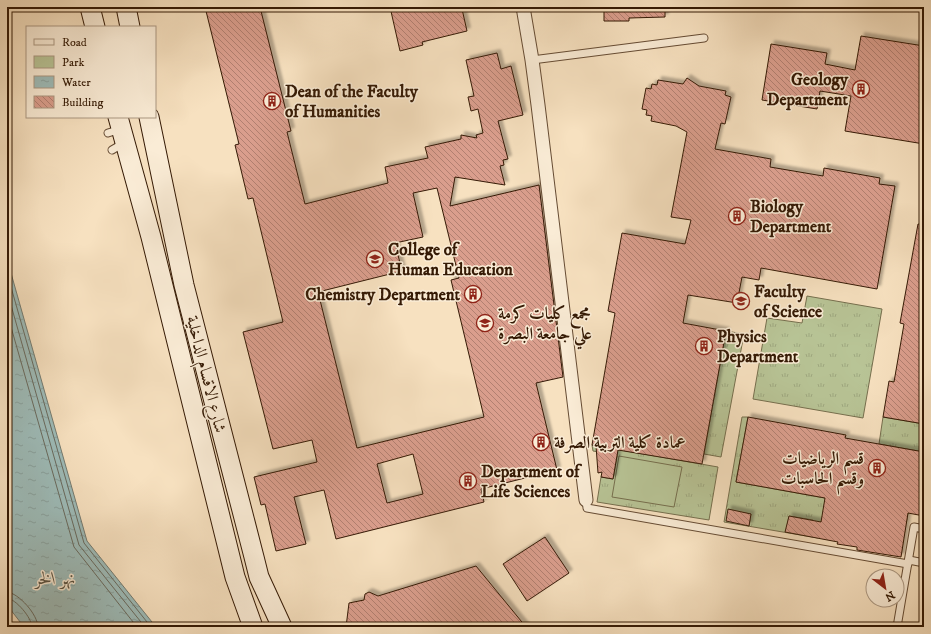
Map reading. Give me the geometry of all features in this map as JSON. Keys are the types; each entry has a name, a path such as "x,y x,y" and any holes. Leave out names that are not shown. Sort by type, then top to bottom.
{"street":[{"path":"90,7 95,26"},
{"path":"126,7 130,26"},
{"path":"522,7 532,60 586,500"},
{"name":"شارع الاقسام الداخلية","path":"149,118 184,285 252,550 260,577 282,627"},
{"name":"شارع الاقسام الداخلية","path":"117,134 235,578 253,627"}],"lane":[{"path":"532,60 704,38"},
{"path":"586,500 587,508 908,562 924,563"},
{"path":"897,627 914,528 924,529"}],"green space":[{"path":"807,296 882,309 863,418 753,399 767,318 802,323"},
{"path":"726,331 744,334 721,457 704,454"},
{"path":"742,417 748,417 736,482 908,513 906,524 843,514 823,515 818,538 724,522","holes":["728,510 751,514 749,526","789,516 813,520 813,521 786,532"]},
{"path":"883,417 924,424 924,452 879,444"},
{"path":"592,445 718,467 709,520 597,502 601,477 613,479 617,455 593,451"},
{"path":"619,456 682,467 674,507 612,497"}],"water":[{"name":"نهر الخر","path":"7,259 87,541 156,627 24,627 7,605"}],"building":[{"path":"205,7 260,7 291,131 287,132 305,204 388,183 385,167 428,158 425,147 461,139 461,135 477,138 476,135 483,133 478,109 471,111 468,97 474,96 466,60 497,53 501,69 511,66 523,115 498,121 508,159 503,160 504,165 500,166 505,185 455,177 450,206 539,185 563,377 536,383 557,470 481,489 484,502 336,539 324,490 294,497 306,544 276,551 265,504 261,505 254,477 317,462 312,440 273,449 243,332 283,322 253,198 248,199 235,145 239,144","holes":["437,188 459,278 451,280 484,417 357,448 318,292 402,271 395,243 423,237 413,193","413,454 423,494 387,503 377,464"]},
{"path":"390,7 455,7 456,11 462,9 467,31 422,42 423,45 400,51"},
{"path":"604,7 665,7 665,17 629,18 629,21 604,21"},
{"name":"Geology Department","path":"861,36 924,46 924,144 845,131 851,96 820,91 817,109 762,100 771,44 827,53 825,64 855,70"},
{"path":"687,78 699,86 726,91 725,95 731,97 725,124 721,123 715,149 771,159 770,167 823,176 824,168 880,178 879,184 895,186 877,289 761,268 759,280 742,277 737,303 688,295 683,323 726,331 702,464 618,450 613,479 601,477 602,472 598,473 596,446 592,445 615,313 608,311 622,233 685,244 691,220 671,217 687,132 676,126 651,121 652,116 646,115 647,110 642,109 646,88 651,89 652,84 657,85 658,80 683,84"},
{"path":"918,224 924,225 924,424 883,417 889,381 894,382 904,324 900,323"},
{"name":"قسم الرياضيات وقسم الحاسبات","path":"748,417 846,435 845,438 924,452 924,516 908,513 901,557 857,550 857,547 837,544 838,542 785,532 789,516 821,522 825,498 736,482"},
{"path":"728,509 751,514 749,526 726,521"},
{"path":"545,537 569,573 527,601 503,564"},
{"path":"476,566 526,627 346,627 349,603 364,600 365,594 369,592 378,596"}],"place":[{"name":"Geology Department","path":"861,89"},
{"name":"Dean of the Faculty of Humanities","path":"272,101"},
{"name":"Biology Department","path":"737,216"},
{"name":"College of Human Education","path":"375,259"},
{"name":"Chemistry Department","path":"473,294"},
{"name":"Faculty of Science","path":"741,301"},
{"name":"مجمع كليات كرمة علي جامعة البصرة","path":"485,323"},
{"name":"Physics Department","path":"704,346"},
{"name":"عمادة كلية التربية الصرفة","path":"541,442"},
{"name":"قسم الرياضيات وقسم الحاسبات","path":"877,468"},
{"name":"Department of Life Sciences","path":"468,481"}]}
